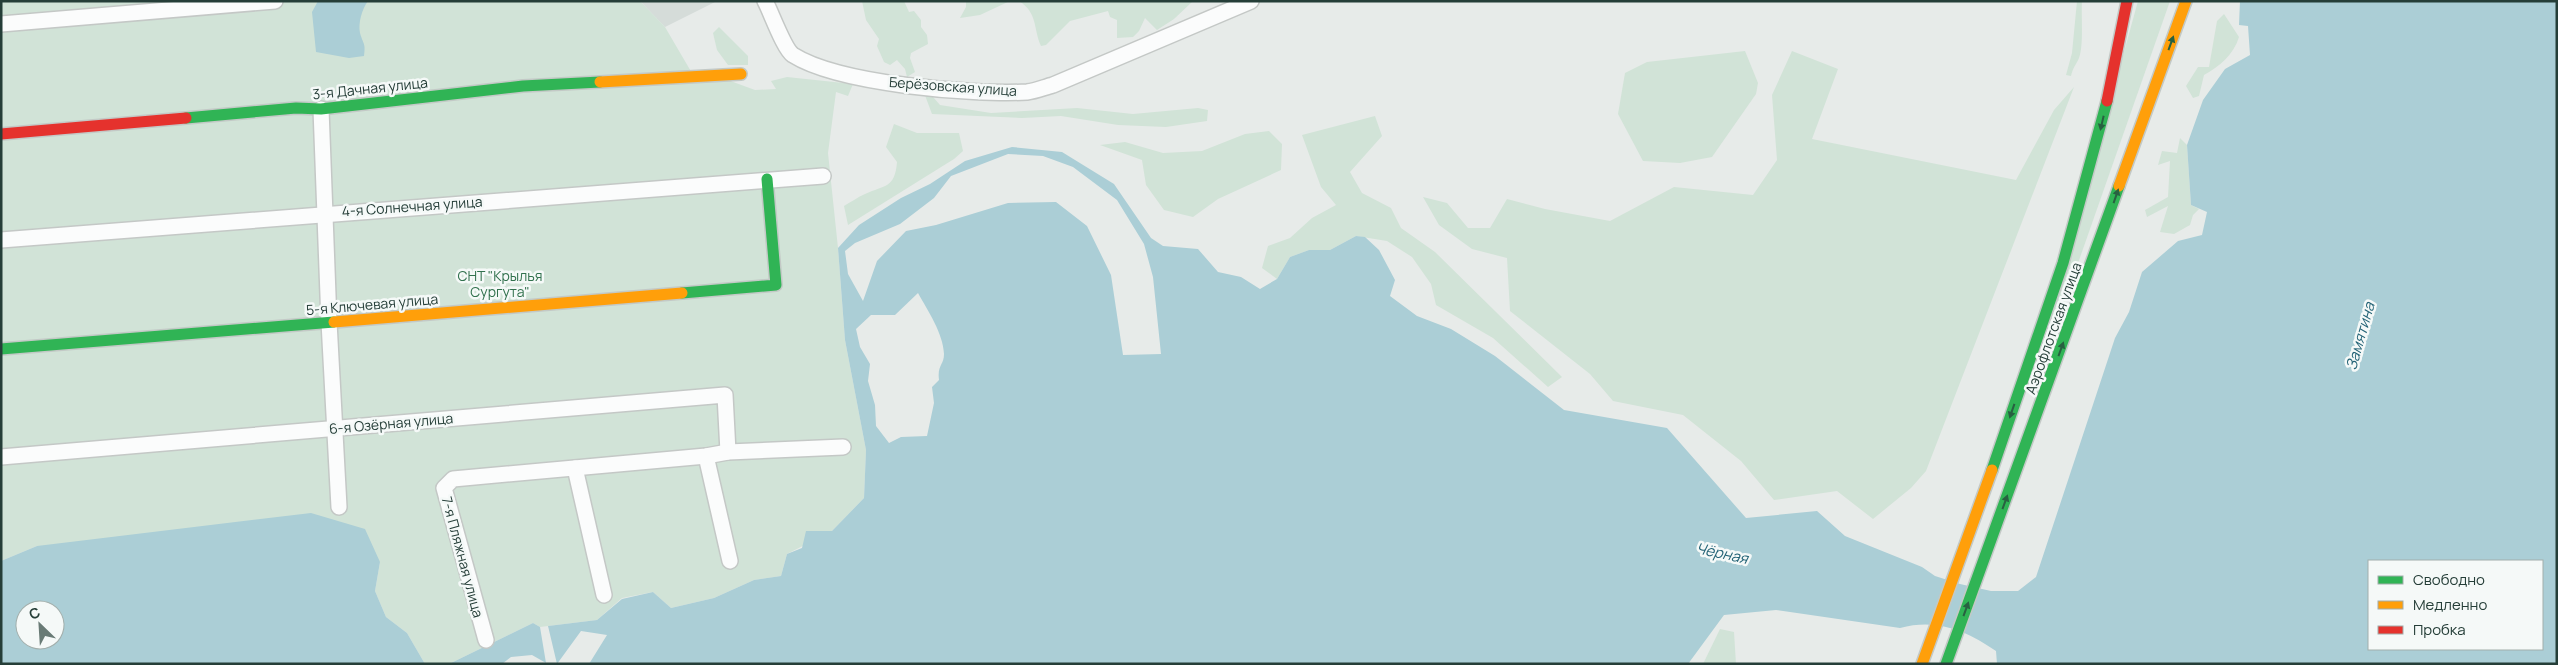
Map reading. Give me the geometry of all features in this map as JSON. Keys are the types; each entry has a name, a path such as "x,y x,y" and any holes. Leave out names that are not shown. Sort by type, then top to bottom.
{"street":[{"path":"1,24 275,1"},
{"name":"Берёзовская улица","path":"765,1 791,54 826,70 899,84 1028,92 1053,85 1251,1"},
{"name":"Аэрофлотская улица","path":"1922,664 2063,263 2102,126 2127,1"},
{"name":"Аэрофлотская улица","path":"1948,659 2186,1"},
{"name":"3-я Дачная улица","path":"1,134 296,108 321,109 523,86 741,74"},
{"path":"321,109 324,213 339,507"},
{"name":"4-я Солнечная улица","path":"1,240 324,213 823,176"},
{"name":"5-я Ключевая улица","path":"1,349 776,285 767,179"},
{"name":"6-я Озёрная улица","path":"1,457 725,395 728,452"},
{"name":"7-я Пляжная улица","path":"486,640 444,488 453,478 706,456 728,452 843,447"},
{"path":"706,456 730,561"},
{"path":"575,468 604,595"}],"shaded area":[{"path":"640,1 717,1 665,27"}],"green space":[{"name":"CНТ \"Крылья Сургута\"","path":"1,1 640,1 665,27 696,80 725,79 755,90 776,89 771,81 787,77 853,84 848,96 836,92 828,153 845,340 866,450 864,498 832,531 787,554 781,576 754,580 714,598 671,608 653,592 622,598 597,620 540,627 533,623 449,664 425,664 407,633 386,617 375,591 380,562 37,546 1,561"},
{"path":"862,1 904,1 909,12 914,11 921,20 921,27 927,35 928,44 911,53 910,58 915,72 907,77 905,69 897,60 890,65 884,62 877,46 879,39 866,20"},
{"path":"966,1 1010,1 980,15 960,18 966,7"},
{"path":"1019,1 1193,1 1174,19 1157,30 1145,18 1139,31 1133,37 1117,38 1117,20 1110,17 1108,11 1070,21 1046,45 1041,46 1032,16"},
{"path":"2077,1 2082,1 2081,52 2071,76 2066,75 2072,53"},
{"path":"2138,1 2170,1 2043,363 2038,365"},
{"path":"2224,14 2239,37 2237,43 2225,59 2204,75 2199,96 2193,98 2186,86 2198,67 2209,67 2217,21"},
{"path":"719,27 748,56 748,65 728,65 717,50 713,33"},
{"path":"1745,51 1758,83 1756,94 1712,157 1680,163 1643,161 1618,114 1625,73 1647,62"},
{"path":"1792,51 1838,69 1812,139 2016,180 2054,110 2074,87 1926,471 1911,488 1873,519 1837,491 1774,500 1741,461 1683,415 1613,401 1590,374 1510,311 1507,258 1472,249 1439,225 1423,197 1447,203 1468,228 1490,228 1507,199 1545,209 1610,221 1674,187 1753,195 1777,160 1772,95"},
{"path":"920,82 940,105 991,113 1077,108 1133,114 1198,108 1208,110 1207,121 1166,127 1118,125 1061,116 1022,118 932,114"},
{"path":"1375,116 1382,136 1350,172 1362,193 1391,208 1401,228 1435,252 1562,377 1548,387 1493,338 1436,305 1431,284 1412,257 1387,241 1356,236 1330,250 1309,250 1290,257 1277,279 1262,268 1268,246 1290,238 1312,218 1336,205 1321,187 1302,135"},
{"path":"894,124 917,133 959,133 963,151 954,159 848,225 844,206 862,195 883,187 894,177 897,162 886,147"},
{"path":"1269,131 1282,144 1281,170 1218,199 1193,217 1164,210 1146,185 1142,160 1100,145 1125,142 1163,153 1202,151 1245,134"},
{"path":"2180,138 2187,145 2191,205 2199,209 2193,215 2190,225 2174,234 2160,232 2168,206 2147,217 2145,210 2168,197 2170,161 2158,165 2162,151 2177,153"},
{"path":"1720,629 1734,632 1736,664 1703,664"}],"water":[{"path":"318,1 368,1 360,21 364,56 349,58 316,52 312,12"},
{"path":"2240,1 2557,1 2557,664 1997,664 1996,651 1962,632 1938,625 1913,625 1900,628 1776,610 1724,615 1688,664 589,664 607,635 581,631 557,664 548,626 597,620 622,599 653,592 671,608 714,598 754,580 781,576 787,554 802,548 806,531 832,531 864,498 866,450 845,340 838,248 859,225 901,198 930,184 965,161 1012,147 1062,152 1114,184 1151,238 1163,246 1198,249 1218,272 1241,277 1260,289 1277,279 1290,257 1309,250 1330,250 1356,236 1365,237 1379,250 1395,280 1390,296 1417,316 1451,329 1495,356 1564,410 1667,428 1746,518 1817,511 1845,536 1922,567 1935,576 1991,591 2018,591 2036,577 2115,338 2129,312 2142,272 2178,241 2202,235 2207,212 2191,205 2187,145 2203,100 2225,69 2250,55 2248,26 2239,25","holes":["1008,154 1043,156 1073,167 1117,200 1144,244 1153,277 1161,354 1123,355 1111,275 1087,226 1056,202 1008,203 936,225 906,231 877,261 863,301 848,274 845,251 855,243 900,224 934,198 951,176","918,293 941,338 944,354 943,361 939,371 939,380 932,387 934,403 927,436 901,437 889,443 876,426 875,405 868,381 870,364 860,347 856,329 871,315 895,315"]},
{"path":"311,513 365,529 380,562 375,591 386,617 407,633 425,664 1,664 1,561 37,546"},
{"path":"533,623 540,627 546,663 532,655 511,657 502,664 449,664"}],"traffic: fast":[{"path":"186,118 296,108 321,109 523,86 600,82"},
{"path":"1992,470 2063,263 2107,101"},
{"path":"682,293 776,285 767,179"},
{"path":"1946,664 2119,186"},
{"path":"1,349 334,322"}],"traffic: slow":[{"path":"2119,186 2186,1"},
{"path":"600,82 741,74"},
{"path":"334,322 682,293"},
{"path":"1922,664 1992,470"}],"traffic: jam":[{"path":"2107,101 2127,1"},
{"path":"1,134 186,118"}],"water label":[{"name":"Замятина","path":"2360,336"},
{"name":"Чёрная","path":"1722,553"}]}
